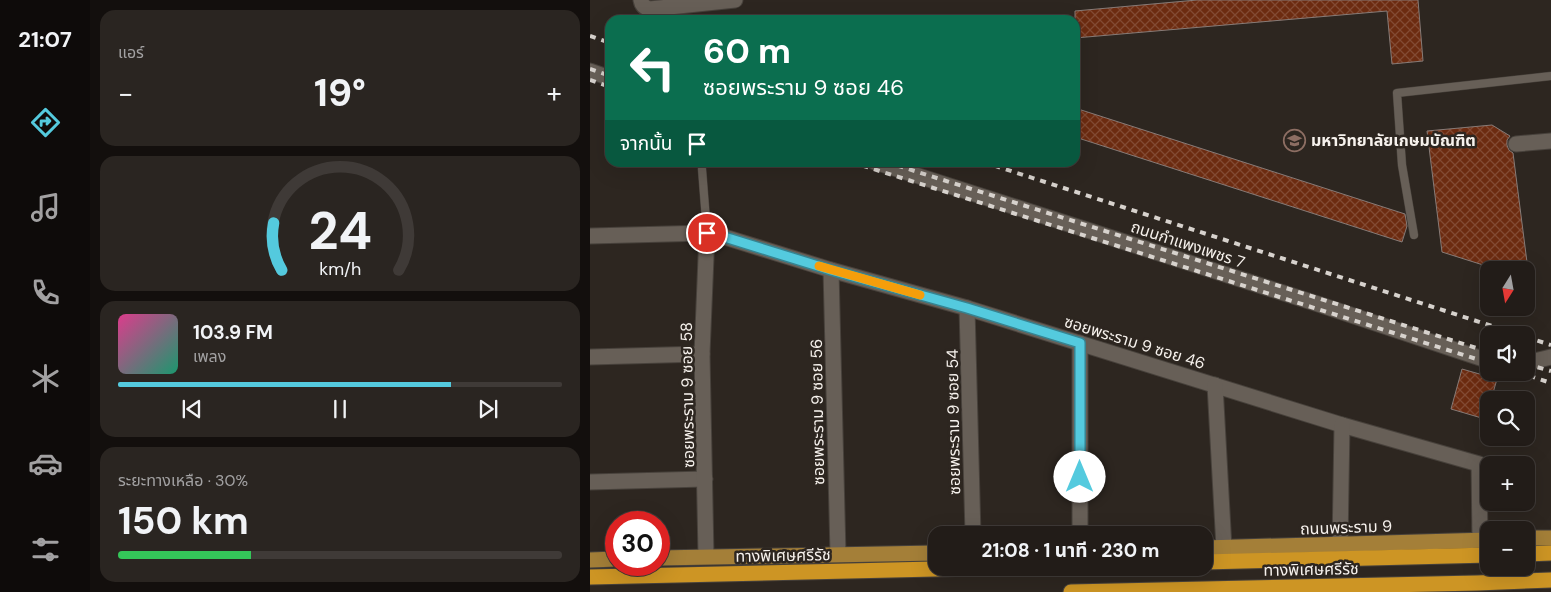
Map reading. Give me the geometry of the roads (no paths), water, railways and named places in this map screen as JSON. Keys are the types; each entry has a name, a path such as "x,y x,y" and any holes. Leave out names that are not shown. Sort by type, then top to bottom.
{"highway":[{"path":"1535,554 1551,553"},
{"name":"ทางพิเศษศรีรัช","path":"1213,562 1480,555"},
{"name":"ทางพิเศษศรีรัช","path":"590,577 928,569"},
{"name":"ทางพิเศษศรีรัช","path":"1071,592 1551,580"}],"main road":[{"path":"1535,538 1551,538"},
{"name":"ถนนพระราม 9","path":"1213,548 1480,540"},
{"path":"670,558 928,552"},
{"path":"590,560 605,559"}],"street":[{"path":"640,0 641,4 650,9 735,0"},
{"path":"590,71 605,76"},
{"path":"1516,144 1551,140"},
{"name":"ถนนกำแพงเพชร 7","path":"891,167 1480,358"},
{"name":"ซอยพระราม 9 ซอย 46","path":"590,236 707,233 718,235 831,270 967,308 1342,425 1479,464 1483,521"},
{"name":"ซอยพระราม 9 ซอย 58","path":"706,556 702,354 707,233"},
{"name":"ซอยพระราม 9 ซอย 56","path":"831,270 838,554"},
{"name":"ซอยพระราม 9 ซอย 54","path":"967,308 973,526"},
{"path":"1080,343 1080,526"},
{"path":"590,357 702,354"},
{"path":"1535,361 1551,357"},
{"path":"1215,385 1224,548"},
{"path":"1340,545 1342,425"},
{"path":"590,482 705,479"}],"lane":[{"path":"1414,235 1402,165 1397,92 1551,76"},
{"path":"702,169 707,233"}],"railway":[{"path":"590,36 605,41"},
{"path":"590,69 605,74"},
{"path":"590,80 605,85"},
{"path":"867,167 1480,360"},
{"path":"902,167 1480,349"},
{"path":"999,167 1492,326"},
{"path":"1535,340 1551,345"},
{"path":"1535,367 1551,371"},
{"path":"1535,378 1551,383"}],"place":[{"name":"มหาวิทยาลัยเกษมบัณฑิต","path":"1295,140"}]}
